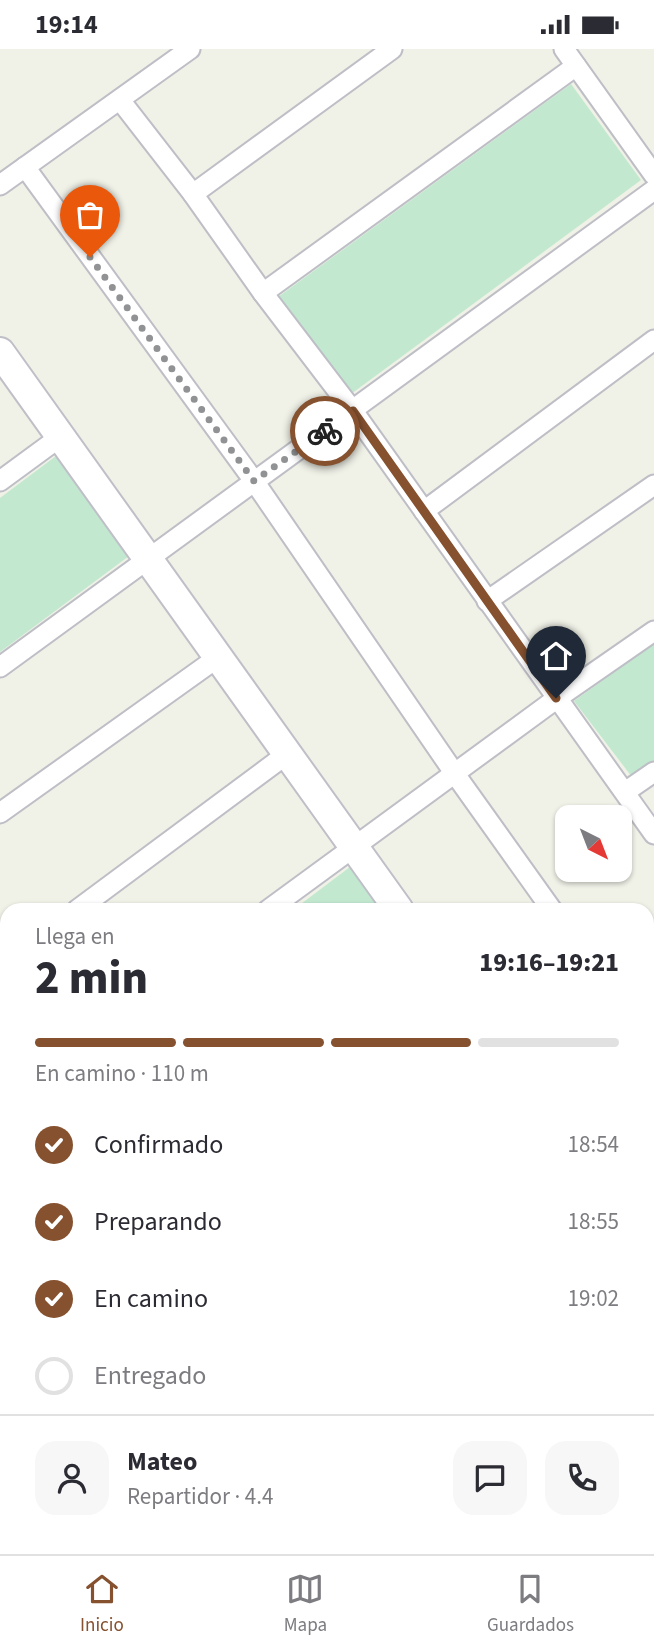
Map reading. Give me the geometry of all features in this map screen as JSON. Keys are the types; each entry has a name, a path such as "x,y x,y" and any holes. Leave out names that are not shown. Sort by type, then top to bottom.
{"street":[{"path":"0,185 190,49"},
{"path":"193,194 392,49"},
{"path":"564,49 654,175"},
{"path":"263,293 576,66"},
{"path":"120,100 353,411 654,834"},
{"path":"25,167 254,481 547,903"},
{"path":"0,667 654,190"},
{"path":"424,511 654,340"},
{"path":"0,352 394,903"},
{"path":"0,481 60,437"},
{"path":"487,601 654,485"},
{"path":"278,903 556,698 654,631"},
{"path":"0,813 217,658"},
{"path":"86,903 288,754"},
{"path":"625,792 654,772"}],"green space":[{"path":"571,84 641,180 351,394 278,297"},
{"path":"60,453 129,556 0,652 0,498"},
{"path":"654,644 654,761 632,777 574,701"},
{"path":"350,867 376,903 302,903"}],"way so far":[{"path":"90,257 254,481 325,431"}],"route":[{"path":"325,431 353,411 556,698"}]}
